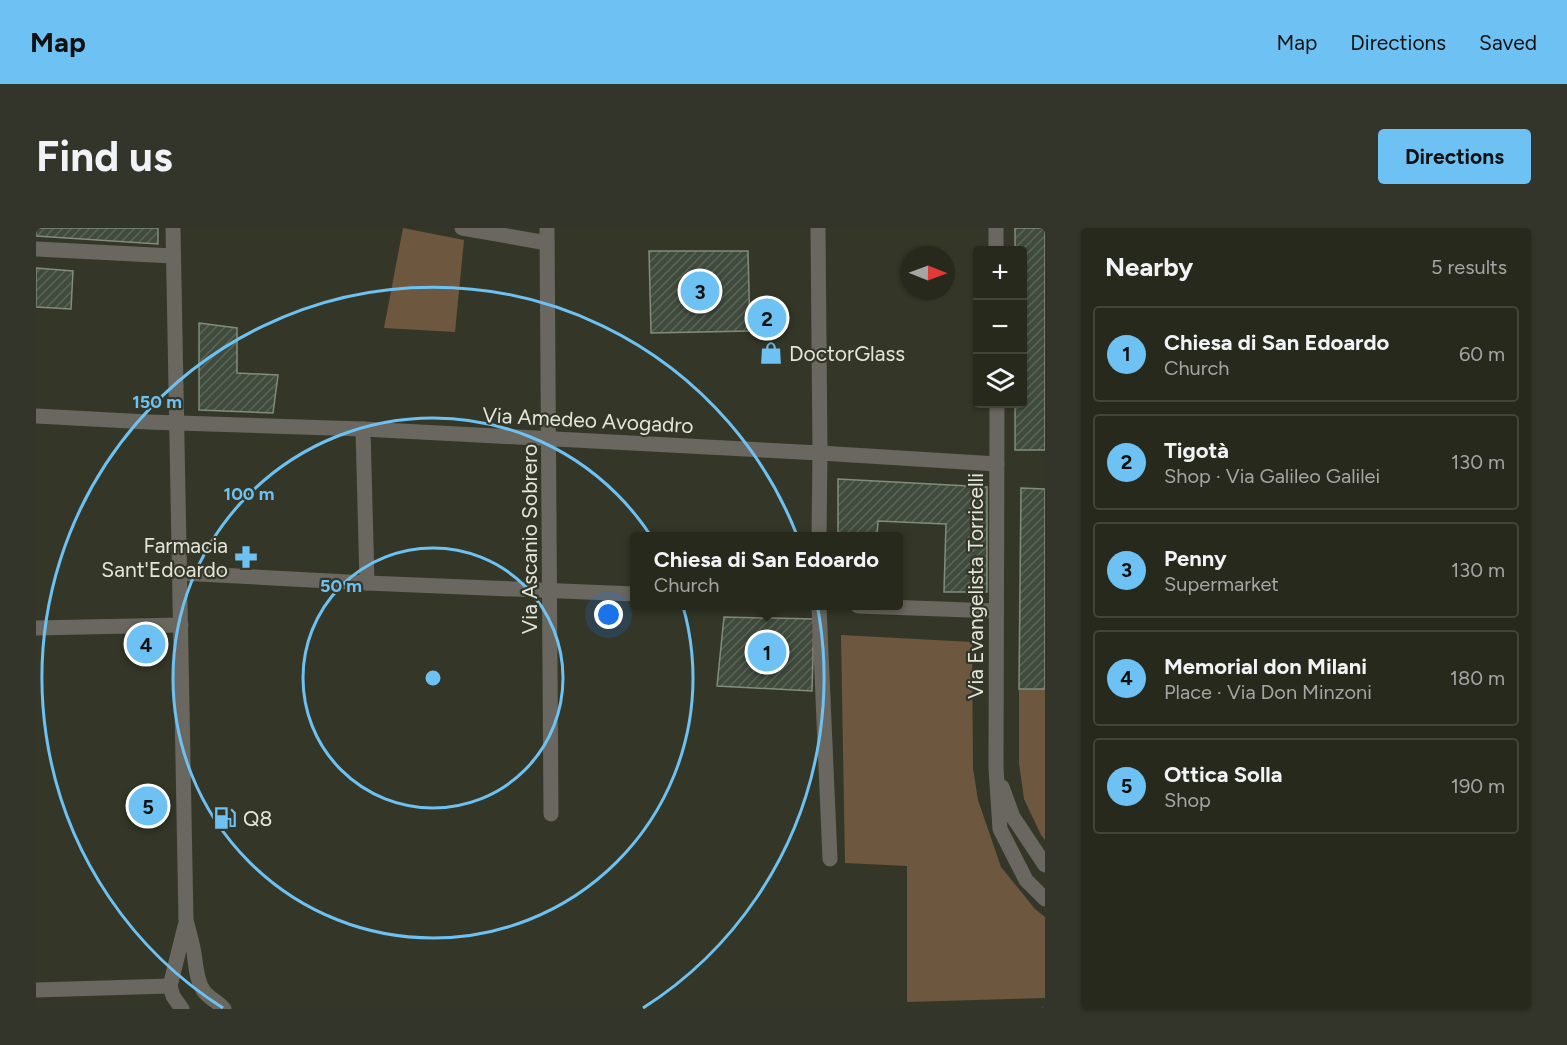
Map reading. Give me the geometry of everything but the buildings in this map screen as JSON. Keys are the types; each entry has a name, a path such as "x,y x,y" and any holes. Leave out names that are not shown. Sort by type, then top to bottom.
{"street":[{"path":"172,228 186,920 196,970 203,990 209,997 219,1002 224,1009"},
{"path":"462,228 547,236"},
{"path":"818,228 819,532"},
{"path":"996,228 996,246"},
{"name":"Via Ascanio Sobrero","path":"547,236 551,814"},
{"path":"36,249 173,256"},
{"name":"Via Evangelista Torricelli","path":"997,408 996,768 1000,829 1026,880 1045,898"},
{"name":"Via Amedeo Avogadro","path":"36,416 363,429 997,464"},
{"path":"363,429 367,583"},
{"path":"180,573 630,594"},
{"path":"903,608 996,611"},
{"path":"819,610 830,859"},
{"path":"36,628 181,625"},
{"name":"Via Evangelista Torricelli","path":"996,768 1013,818 1045,865"},
{"path":"182,1009 173,996 171,981 186,920"},
{"path":"36,990 171,981 181,971 196,970"}],"shaded area":[{"path":"403,228 464,240 455,332 384,328"},
{"path":"841,635 972,642 973,768 978,800 1001,867 1035,909 1045,917 1045,998 907,1002 907,866 845,863"},
{"path":"1019,689 1045,689 1045,840 1024,799 1019,763"}],"place":[{"name":"Penny","path":"700,291"},
{"name":"Tigotà","path":"767,318"},
{"name":"DoctorGlass","path":"771,353"},
{"name":"Farmacia Sant'Edoardo","path":"246,557"},
{"name":"Memorial don Milani","path":"146,644"},
{"name":"Chiesa di San Edoardo","path":"767,652"},
{"name":"Ottica Solla","path":"148,806"},
{"name":"Q8","path":"225,818"}]}
